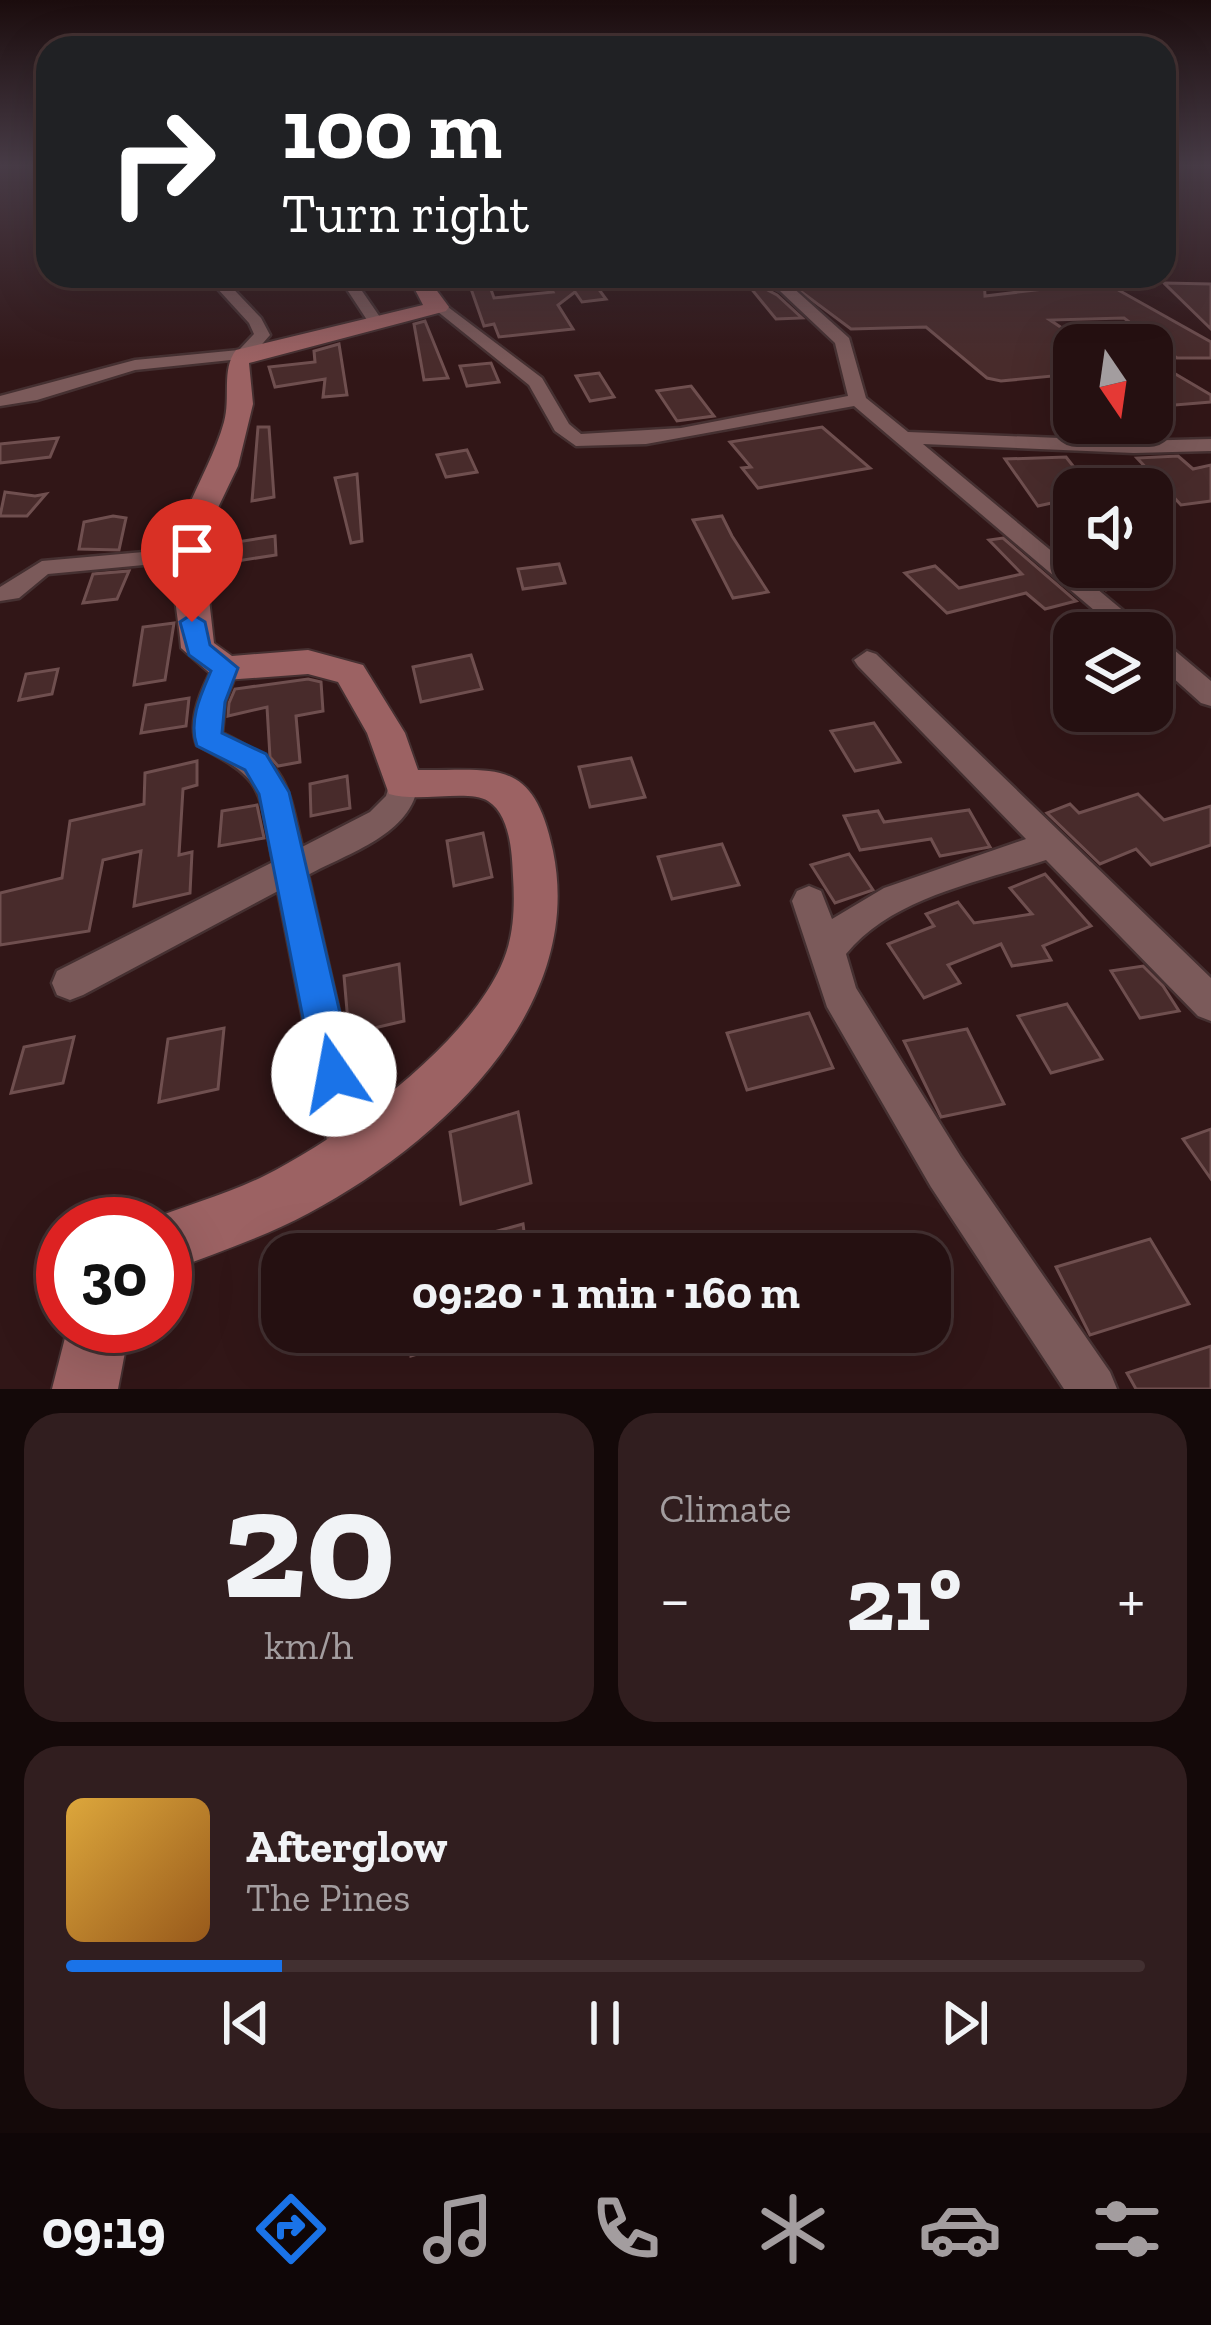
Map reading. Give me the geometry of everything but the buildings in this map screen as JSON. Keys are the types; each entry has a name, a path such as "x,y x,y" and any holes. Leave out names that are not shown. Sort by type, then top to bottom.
{"main road":[{"path":"422,288 428,300 439,307"},
{"path":"192,1233 268,1204 351,1156 465,1062 505,1015 532,957 537,883 530,837 512,799 493,784 416,787 403,783 386,733 351,674 308,662 225,668 198,649 189,555 201,514 225,466 242,404 238,363 244,355 439,307"},
{"path":"85,1389 93,1353"}],"street":[{"path":"0,401 41,398 97,375 154,362 244,355 262,334 224,288"},
{"path":"359,288 374,320"},
{"path":"785,288 844,341 858,400 1112,612"},
{"path":"439,307 536,382 575,440 640,441 804,406 858,400"},
{"path":"909,438 1133,448 1211,445"},
{"path":"0,594 11,593 42,568 189,555"},
{"path":"867,660 1211,1003"},
{"path":"1173,664 1211,696"},
{"path":"225,668 211,702 207,738 256,762 274,792 351,1156"},
{"path":"70,983 381,821 401,801 403,783"},
{"path":"834,976 827,950 839,928 867,910 1050,845"},
{"path":"809,901 840,995 946,1172 1094,1389"}],"route":[{"path":"192,622 198,649 225,668 211,702 207,738 256,762 274,792 334,1074"}]}
